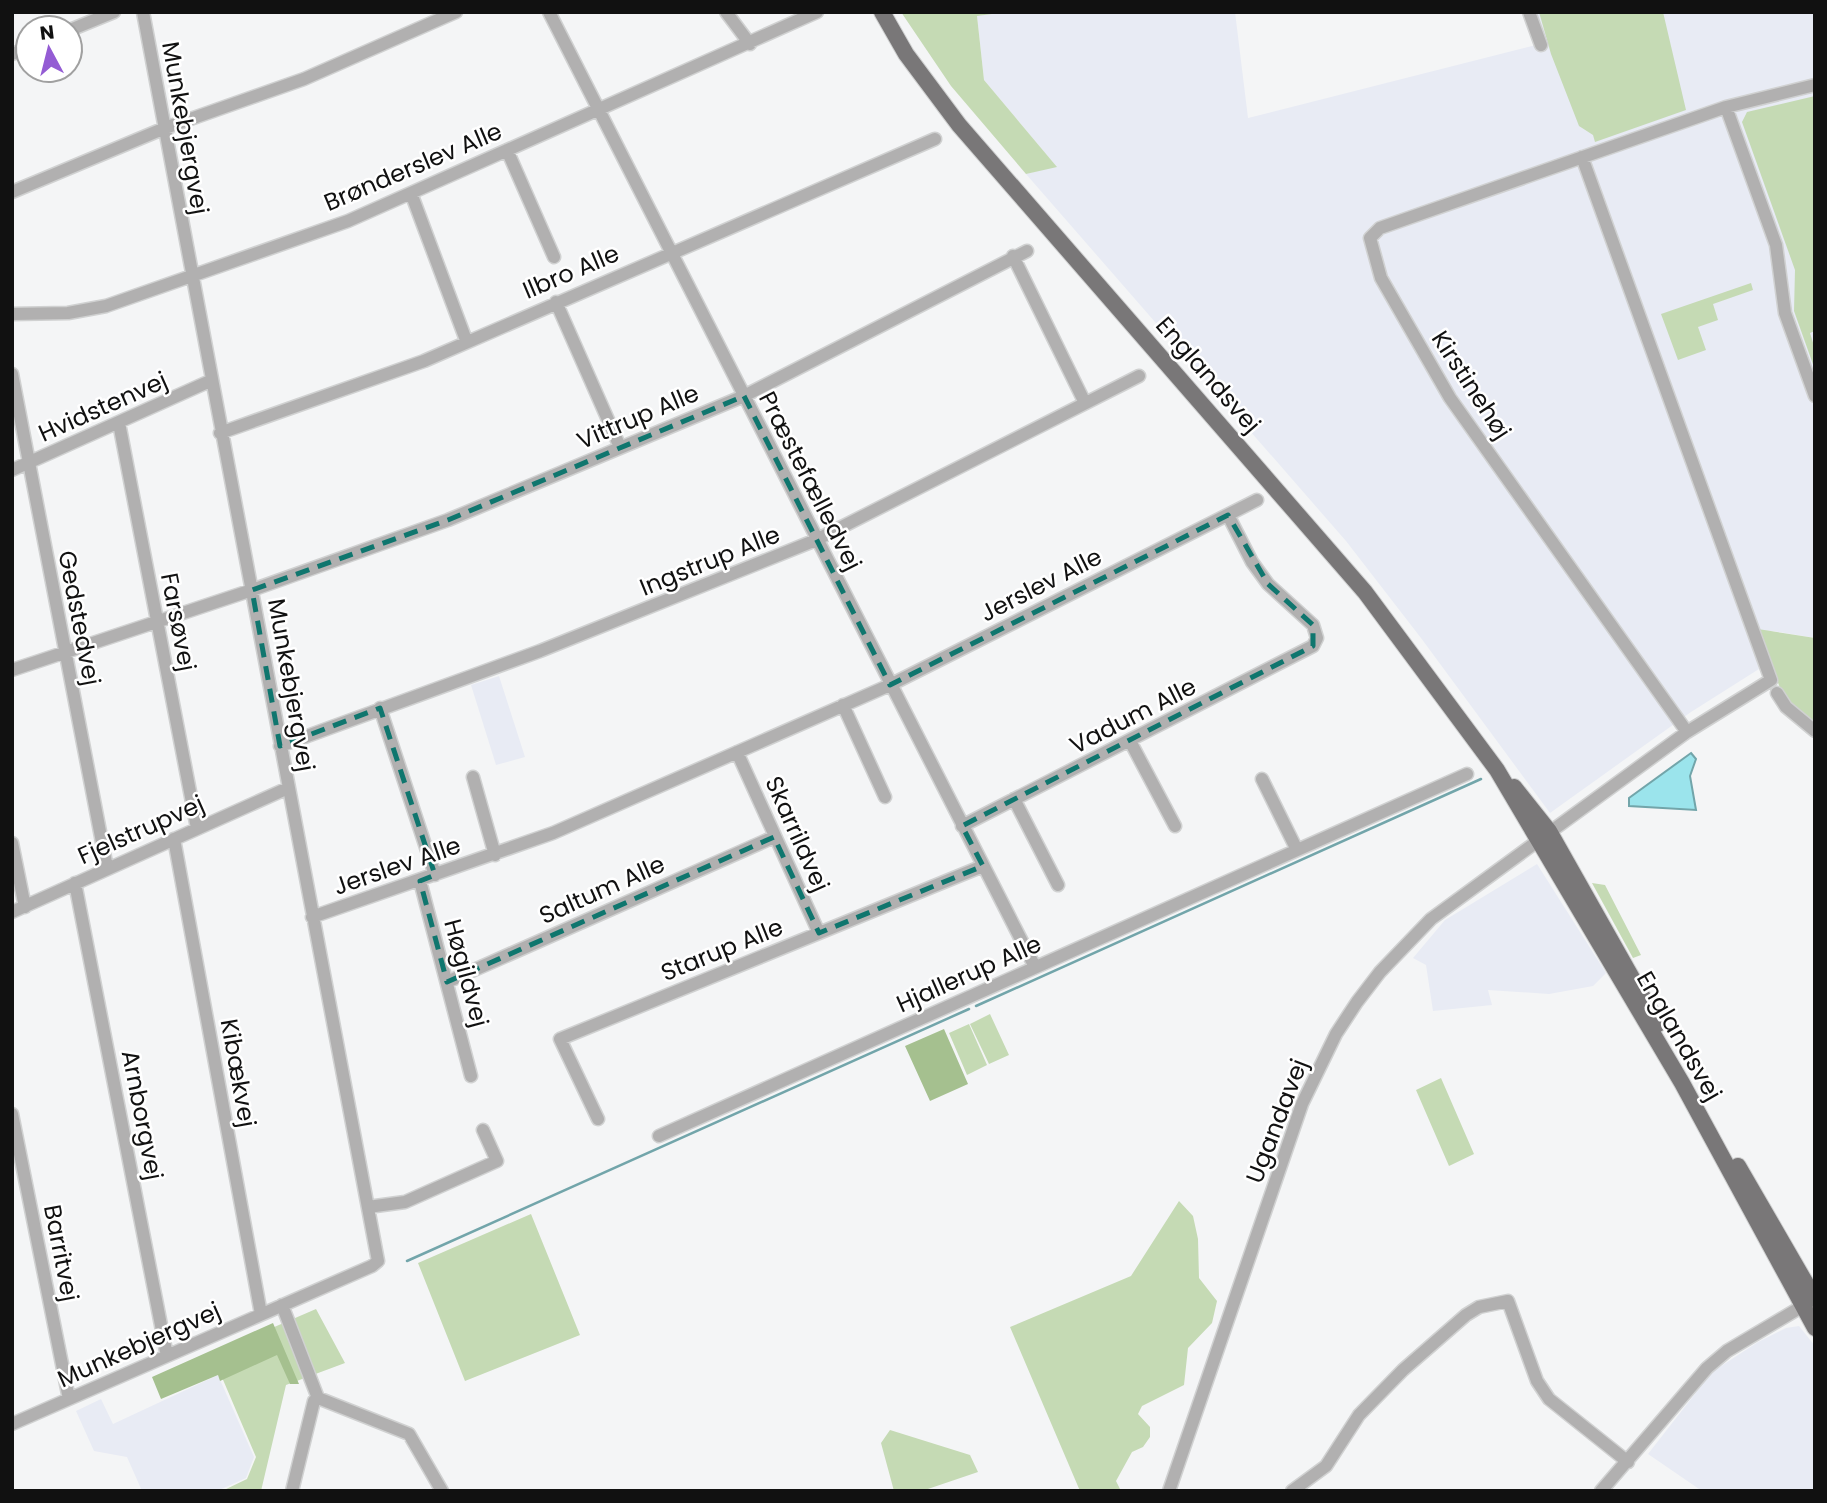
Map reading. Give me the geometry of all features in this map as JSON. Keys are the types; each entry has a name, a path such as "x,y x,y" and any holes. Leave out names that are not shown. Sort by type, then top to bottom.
{"main road":[{"name":"Englandsvej","path":"882,12 906,54 959,125 1365,592 1497,770 1543,836 1682,1083 1811,1302 1815,1328"}],"street":[{"path":"84,24 114,12"},
{"name":"Munkebjergvej","path":"12,1424 372,1266 378,1261 190,276 143,12"},
{"path":"12,192 165,128 304,79 456,12"},
{"name":"Præstefælledvej","path":"549,12 1035,967"},
{"path":"726,12 750,44"},
{"name":"Brønderslev Alle","path":"12,314 68,313 106,306 348,221 817,12"},
{"path":"1529,12 1541,45"},
{"name":"Kirstinehøj","path":"1688,732 1450,398 1381,278 1370,243 1373,232 1381,228 1726,107 1815,85"},
{"path":"1726,107 1776,245 1785,313 1815,396"},
{"name":"Ilbro Alle","path":"220,433 424,361 466,340 935,139"},
{"path":"507,150 554,257"},
{"path":"1543,836 1688,732 1771,681 1582,157"},
{"path":"411,193 466,340"},
{"name":"Vittrup Alle","path":"12,670 252,590 448,520 744,396 1027,251"},
{"path":"1013,256 1085,403"},
{"path":"556,302 620,447"},
{"name":"Gedstedvej","path":"12,374 107,869"},
{"name":"Ingstrup Alle","path":"281,746 540,651 816,540 1139,376"},
{"name":"Hvidstenvej","path":"12,470 210,382"},
{"name":"Farsøvej","path":"118,424 197,828"},
{"name":"Jerslev Alle","path":"312,917 553,833 890,685 1256,500"},
{"name":"Vadum Alle","path":"962,826 1308,651 1317,638 1313,625 1268,584 1252,562 1228,514"},
{"path":"1777,693 1786,707 1815,731"},
{"path":"843,705 885,797"},
{"path":"380,708 435,875"},
{"path":"1130,741 1175,826"},
{"name":"Skarrildvej","path":"737,752 819,933"},
{"name":"Hjallerup Alle","path":"659,1136 1467,774"},
{"name":"Jerslev Alle","path":"473,777 495,855"},
{"path":"1262,779 1297,850"},
{"name":"Fjelstrupvej","path":"12,912 288,788"},
{"path":"1014,799 1058,885"},
{"name":"Ugandavej","path":"1169,1491 1302,1104 1336,1034 1380,972 1431,919 1543,836"},
{"name":"Saltum Alle","path":"447,982 774,837"},
{"name":"Kibækvej","path":"174,839 261,1314"},
{"path":"12,843 25,906"},
{"name":"Starup Alle","path":"598,1119 559,1039 983,866"},
{"name":"Høgildvej","path":"420,881 471,1076"},
{"name":"Arnborgvej","path":"75,883 167,1356"},
{"name":"Barritvej","path":"12,1114 69,1399"},
{"path":"368,1207 405,1202 497,1161 483,1130"},
{"path":"1292,1491 1326,1466 1359,1415 1403,1370 1466,1315 1479,1307 1508,1301 1537,1381 1549,1399 1628,1462"},
{"path":"1601,1491 1707,1368 1727,1351 1811,1302"},
{"path":"282,1305 318,1398 409,1434 442,1491"},
{"path":"292,1491 314,1401 318,1398"}],"highlighted area":[{"path":"744,396 890,685 1228,515 1268,584 1313,625 1313,646 962,826 983,866 819,933 774,837 447,982 420,881 435,875 380,708 280,746 252,590 448,520"}],"shaded area":[{"path":"1007,12 1235,12 1248,118 1544,43 1535,12 1815,12 1815,638 1773,631 1751,638 1759,669 1691,712 1550,813 1346,541 1026,174 1056,166 984,80 977,16"},
{"path":"499,676 525,757 496,765 471,685"},
{"path":"1537,864 1606,973 1593,986 1549,994 1488,990 1492,1005 1433,1011 1426,965 1413,958 1445,920"},
{"path":"1799,1326 1815,1346 1815,1491 1702,1491 1648,1454 1712,1372 1758,1342 1786,1328"},
{"path":"218,1375 254,1457 246,1478 217,1491 142,1491 127,1457 94,1451 76,1411 101,1399 113,1424"}],"green space":[{"path":"901,12 1007,12 977,16 984,80 1057,167 1026,174 951,86"},
{"path":"1539,12 1663,12 1686,110 1595,142 1593,135 1579,126 1551,54"},
{"path":"1815,96 1815,331 1810,333 1815,349 1815,370 1794,311 1795,270 1742,122 1747,112"},
{"path":"1751,283 1753,290 1713,304 1718,320 1698,327 1706,350 1678,360 1661,314"},
{"path":"1758,629 1815,638 1815,723 1783,696"},
{"path":"1592,883 1605,885 1641,955 1633,958"},
{"path":"990,1014 1009,1055 989,1064 970,1024"},
{"path":"969,1024 987,1065 967,1075 949,1033"},
{"path":"944,1029 968,1084 930,1101 905,1046"},
{"path":"1441,1078 1474,1154 1449,1166 1416,1090"},
{"path":"1179,1201 1193,1216 1198,1239 1199,1278 1217,1301 1212,1323 1188,1348 1184,1385 1142,1406 1138,1414 1150,1427 1150,1437 1143,1447 1132,1452 1116,1481 1121,1491 1080,1491 1010,1327 1131,1276"},
{"path":"531,1214 580,1335 465,1381 418,1263"},
{"path":"316,1309 345,1363 286,1385 261,1491 222,1491 247,1479 256,1457 212,1354"},
{"path":"273,1323 299,1384 290,1384 277,1355 220,1381 218,1375 161,1399 152,1377"},
{"path":"890,1430 970,1455 978,1472 922,1491 894,1491 881,1443"}],"water":[{"path":"1691,753 1696,759 1690,776 1696,810 1629,806 1629,798"}],"waterway":[{"path":"976,1006 1481,779"},
{"path":"407,1261 969,1009"}]}
